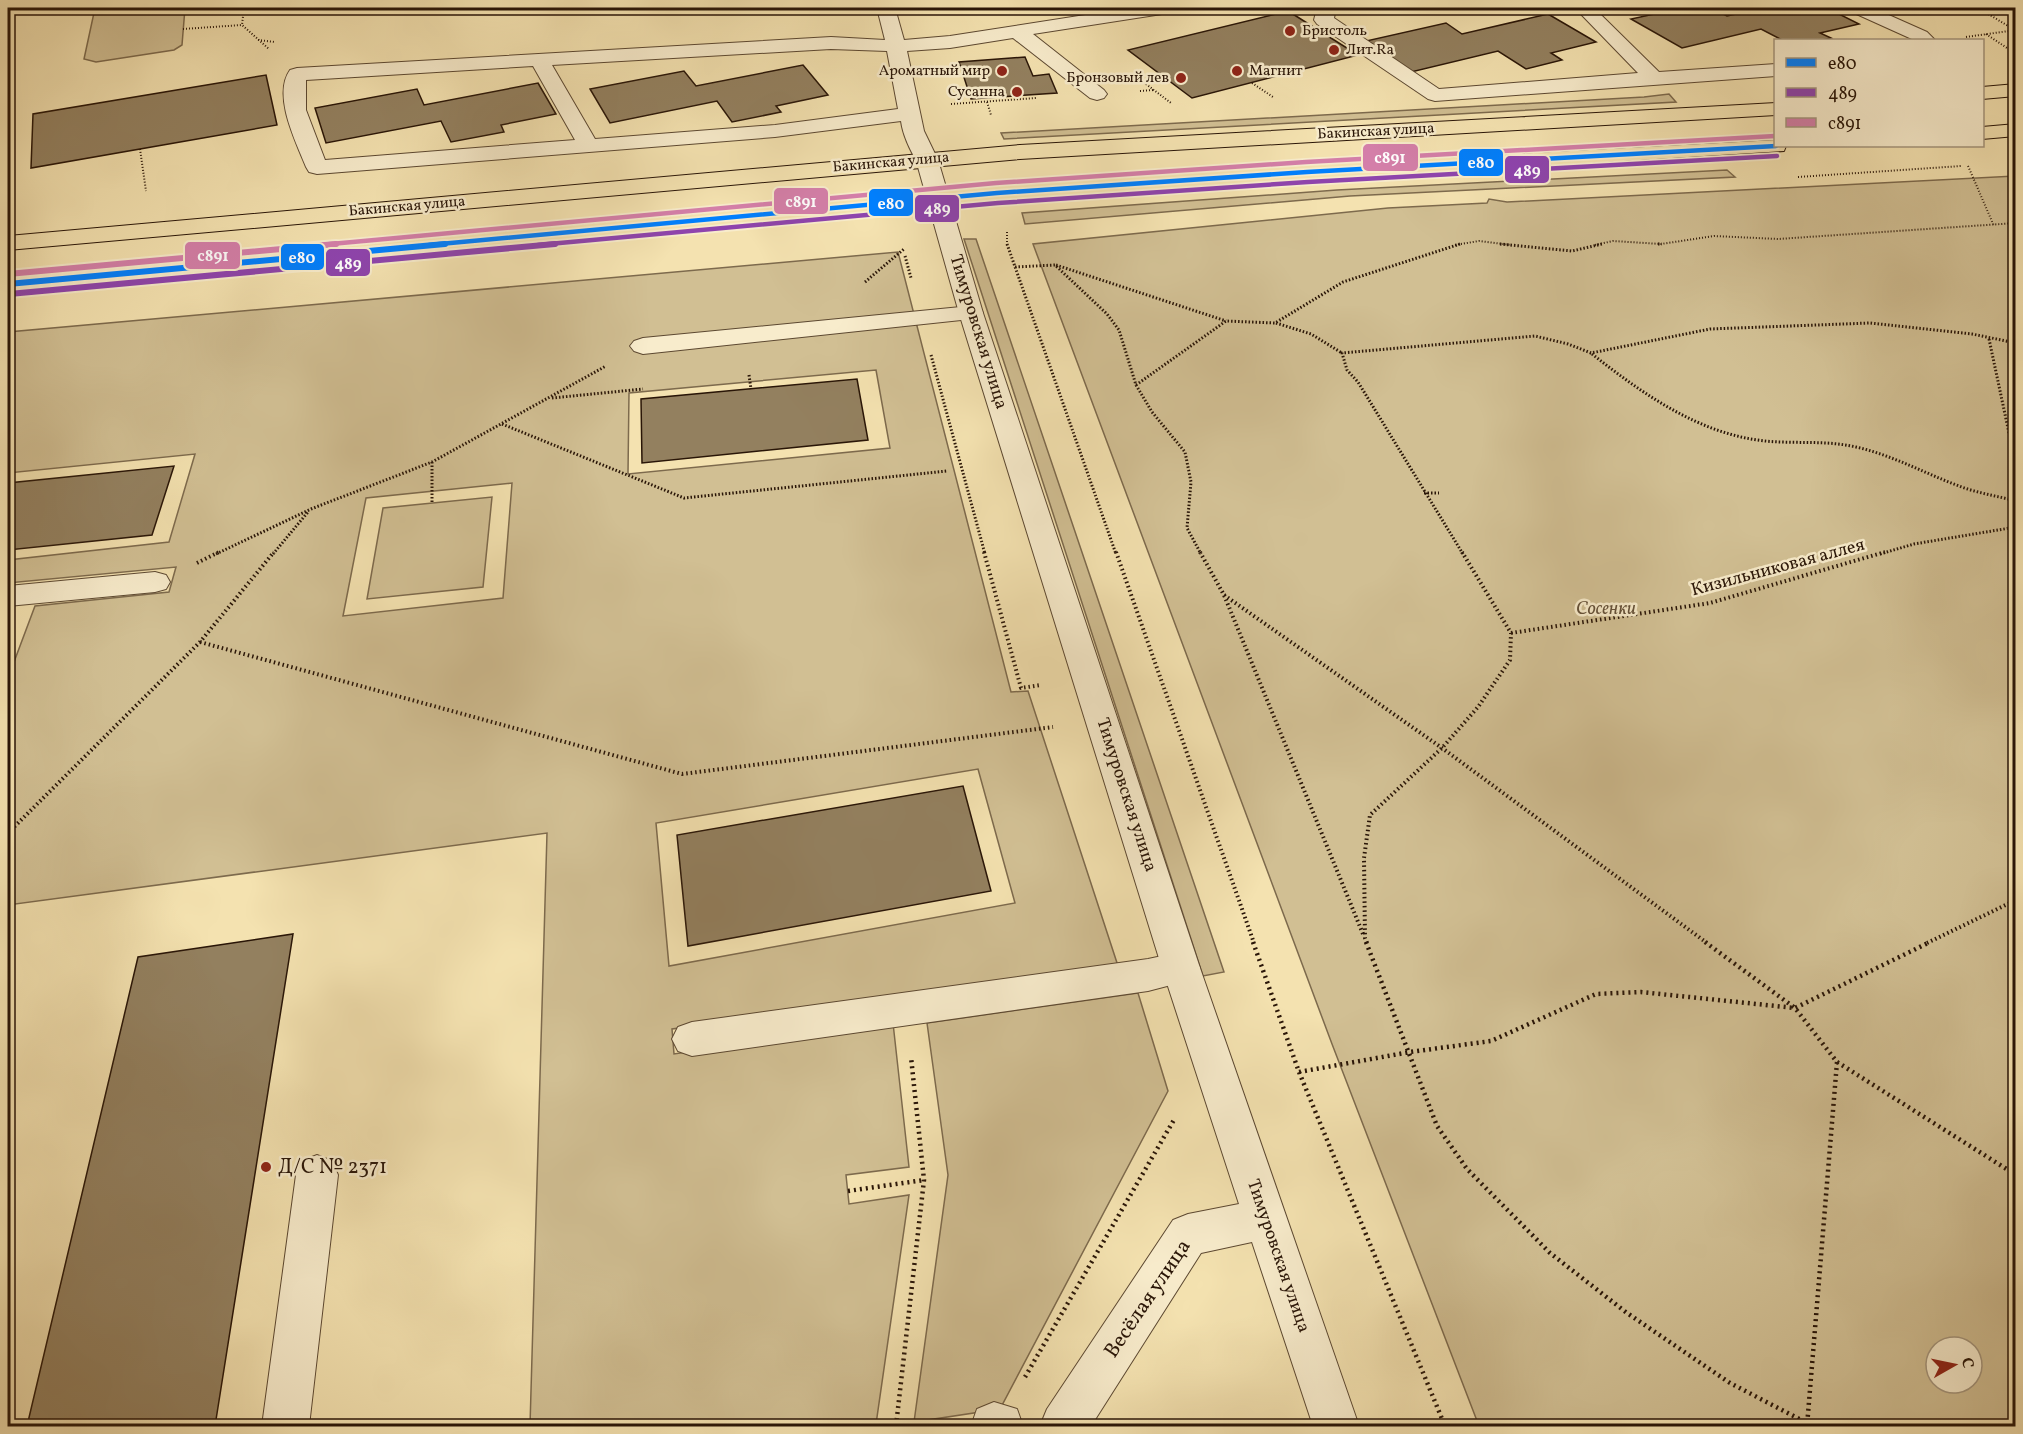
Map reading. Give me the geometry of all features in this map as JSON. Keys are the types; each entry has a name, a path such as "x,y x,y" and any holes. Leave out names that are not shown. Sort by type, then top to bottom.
{"main road":[{"path":"1984,93 2016,90"},
{"name":"Бакинская улица","path":"8,243 927,160 1127,145 1774,109"},
{"path":"1984,133 2016,130"},
{"path":"8,284 937,198 1318,172 1774,146"}],"street":[{"name":"Тимуровская улица","path":"886,8 913,131 927,160 971,313 1181,968 1264,1219 1336,1426"},
{"path":"909,110 775,131 317,168 297,113 293,87 297,74 831,43 896,46 950,42 1162,8"},
{"path":"1326,8 1324,20 1436,95 1774,70"},
{"path":"1339,8 1392,8"},
{"path":"1584,8 1654,78"},
{"path":"1859,8 1924,39"},
{"path":"1017,31 1097,94"},
{"path":"539,60 589,146"},
{"path":"644,346 971,313"},
{"path":"8,596 155,582"},
{"path":"692,1039 1148,975 1181,968"},
{"path":"285,1426 317,1175"},
{"name":"Весёлая улица","path":"1064,1426 1188,1235 1264,1219"}],"path":[{"path":"242,25 244,8"},
{"path":"622,10 633,8"},
{"path":"1978,8 2015,30"},
{"path":"183,29 242,25 297,74"},
{"path":"1956,38 2015,30"},
{"path":"1986,34 2016,54"},
{"path":"1252,82 1275,98"},
{"path":"909,110 1154,90"},
{"path":"140,149 147,187 143,197"},
{"path":"1968,166 1994,226"},
{"path":"1275,323 1343,282 1462,243 1479,241 1572,251 1613,241 1661,244 1714,236 1779,240 2016,224"},
{"path":"1006,225 1007,245 1299,1072 1445,1426"},
{"path":"901,240 1021,688 1049,684"},
{"path":"1016,267 1055,265 1226,321 1275,323 1311,334 1342,353 1535,336 1568,344 1591,353 1619,376 1658,400 1726,434 1763,441 1815,442 1851,446 1885,454 1960,487 2016,501"},
{"path":"1055,265 1107,314 1119,330 1136,385 1152,412 1185,452 1191,482 1187,528 1224,596 1365,938 1437,1126 1467,1169 1550,1253 1627,1313 1730,1383 1807,1425 1828,1426"},
{"path":"1136,385 1226,321"},
{"path":"1591,353 1710,329 1870,323 1972,334 2016,343"},
{"path":"1989,339 2016,466"},
{"path":"155,582 311,509 432,462 644,346"},
{"path":"1342,353 1347,370 1358,382 1511,633 1510,660 1478,707 1442,748 1371,815 1364,858 1365,938"},
{"path":"501,424 684,498 947,471"},
{"path":"432,462 432,503"},
{"path":"1424,493 1439,493"},
{"path":"8,833 200,642 311,509"},
{"name":"Кизильниковая аллея","path":"1511,633 1710,603 1914,544 2016,527"},
{"path":"1224,596 1442,748 1796,1008 1837,1062 2016,1176"},
{"path":"200,642 682,774 1060,726"},
{"path":"1299,1072 1410,1052 1491,1041 1596,994 1641,992 1796,1008 2016,900"},
{"path":"896,1426 924,1180 906,1009"},
{"path":"1807,1425 1837,1062"},
{"path":"997,1426 1178,1113"},
{"path":"848,1191 924,1180"}],"green space":[{"path":"95,8 185,8 182,45 174,50 96,62 84,59"},
{"path":"1669,94 1676,102 1004,139 1001,133 1644,97"},
{"path":"1727,170 1735,177 1350,196 1025,224 1022,213 1337,190"},
{"name":"Сосенки","path":"2015,176 2015,1426 1479,1426 1332,1044 1033,244 1388,208 1487,203 1489,199 1507,202"},
{"path":"964,239 976,239 1224,972 1203,976"},
{"path":"898,252 1011,692 1028,691 1119,969 672,1029 674,1054 893,1023 909,1167 846,1175 849,1204 909,1195 876,1424 862,1426 530,1426 547,833 8,905 8,678 35,606 169,592 176,567 8,583 8,560 169,542 195,454 8,473 8,332","holes":["876,370 890,448 628,474 629,393","512,483 503,598 343,616 366,498","978,769 1015,903 669,966 656,823"]},
{"path":"492,497 483,587 367,599 383,508"},
{"path":"1138,993 1168,1091 1000,1409 914,1422 948,1175 927,1023"}],"building":[{"path":"1682,8 1711,8 1727,16 1765,8 1827,8 1859,24 1820,33 1831,38 1826,39 1780,39 1761,29 1682,48 1631,19"},
{"path":"1288,11 1358,55 1192,98 1128,50"},
{"path":"1548,14 1596,42 1551,53 1562,60 1526,69 1498,51 1411,72 1366,41 1446,23 1462,34"},
{"path":"1025,57 1033,76 1049,74 1057,93 971,99 959,62"},
{"path":"803,65 828,95 776,106 781,112 732,122 717,101 610,123 590,89 684,71 696,86"},
{"path":"266,75 277,125 31,168 33,114"},
{"path":"538,83 556,114 501,125 504,132 451,142 441,121 326,143 315,108 417,89 424,105"},
{"path":"857,379 868,440 642,463 641,399"},
{"path":"174,466 152,535 8,550 8,483"},
{"path":"963,786 991,891 688,946 677,835"},
{"path":"293,934 215,1426 27,1426 138,957"}],"transit line":[{"name":"с891","path":"8,274 996,183 1306,162 1774,136"},
{"name":"е80","path":"8,284 997,193 1307,172 1774,146"},
{"name":"489","path":"9,294 998,203 1308,182 1777,156"}],"place":[{"name":"Бристоль","path":"1290,31"},
{"name":"Лит.Ra","path":"1334,50"},
{"name":"Ароматный мир","path":"1002,71"},
{"name":"Магнит","path":"1237,71"},
{"name":"Бронзовый лев","path":"1181,78"},
{"name":"Сусанна","path":"1017,92"},
{"name":"Д/C № 2371","path":"266,1167"}]}
